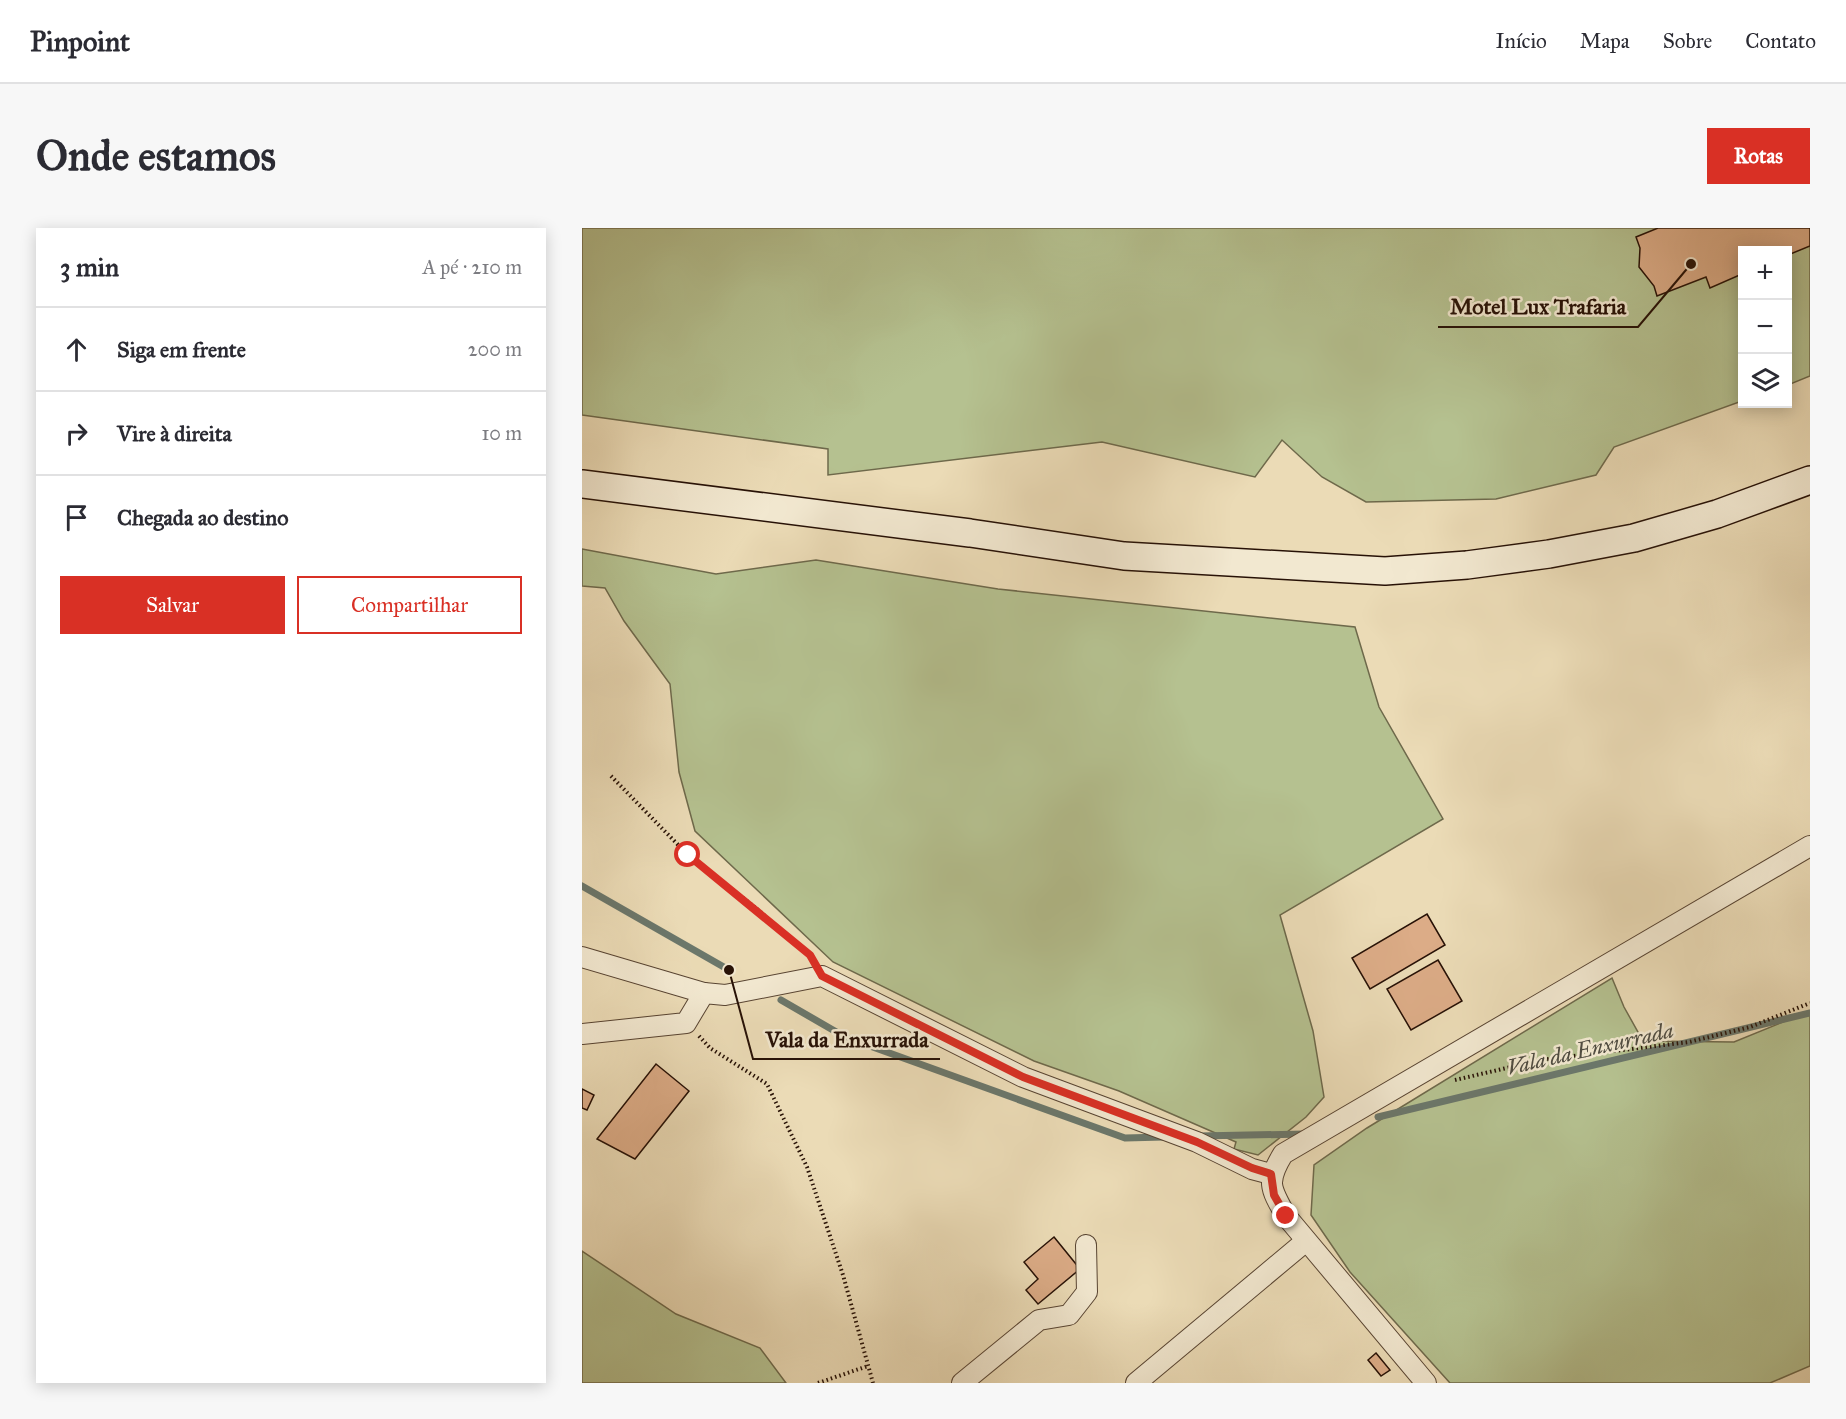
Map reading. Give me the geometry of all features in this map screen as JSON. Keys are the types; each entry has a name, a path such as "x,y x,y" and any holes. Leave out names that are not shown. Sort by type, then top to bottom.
{"main road":[{"path":"582,484 970,533 1124,556 1385,571 1537,556 1634,538 1717,514 1810,480"}],"street":[{"path":"1416,1379 1286,1216 1274,1195 1271,1174 1283,1154 1810,846"},
{"path":"582,957 704,993 725,995 822,976 1023,1077 1197,1142 1252,1168 1271,1174"},
{"path":"582,1034 686,1023 704,993"},
{"path":"1136,1383 1306,1241"},
{"path":"962,1383 1039,1320 1069,1315 1088,1292 1086,1245"}],"path":[{"path":"611,776 688,855 810,955 822,976"},
{"path":"1450,1081 1541,1060 1689,1042 1750,1027 1810,1003"},
{"path":"686,1023 710,1048 767,1084 807,1167 843,1275 873,1383"},
{"path":"818,1383 868,1366"}],"green space":[{"path":"582,228 1810,228 1810,376 1792,383 1792,246 1738,246 1738,402 1614,447 1596,475 1496,499 1366,502 1322,477 1282,440 1255,477 1102,442 828,475 828,449 582,415"},
{"path":"582,549 716,574 816,560 998,589 1355,627 1379,707 1443,819 1280,915 1313,1031 1324,1097 1306,1117 1258,1155 1234,1149 1236,1142 1119,1091 1034,1061 833,962 695,831 679,772 670,684 624,621 605,588 582,586"},
{"path":"1612,978 1624,1007 1643,1041 1734,1042 1810,1011 1810,1366 1770,1383 1450,1383 1350,1272 1311,1215 1314,1165 1367,1128"},
{"path":"582,1251 676,1314 760,1348 786,1383 582,1383"}],"building":[{"path":"1658,228 1810,228 1810,246 1792,253 1792,246 1738,246 1738,276 1710,288 1706,277 1657,296 1654,286 1639,267 1640,248 1636,237"},
{"path":"1427,914 1445,945 1370,989 1352,958"},
{"path":"1438,960 1462,1001 1411,1030 1387,989"},
{"path":"656,1064 689,1091 635,1159 597,1139"},
{"path":"582,1089 594,1095 587,1110 582,1108"},
{"path":"1054,1237 1080,1269 1038,1304 1026,1290 1038,1279 1024,1262"},
{"path":"1376,1353 1390,1370 1381,1376 1368,1360"}],"waterway":[{"name":"Vala da Enxurrada","path":"582,886 729,970"},
{"name":"Vala da Enxurrada","path":"781,1000 845,1037 1125,1138 1164,1137"},
{"name":"Vala da Enxurrada","path":"1378,1117 1810,1013"},
{"name":"Vala da Enxurrada","path":"1199,1136 1305,1134"}],"place":[{"name":"Motel Lux Trafaria","path":"1691,264"},
{"name":"Vala da Enxurrada","path":"729,970"}],"route":[{"path":"688,855 757,909 810,955 822,976 1023,1077 1197,1142 1252,1168 1271,1174 1274,1195 1286,1216"}]}
